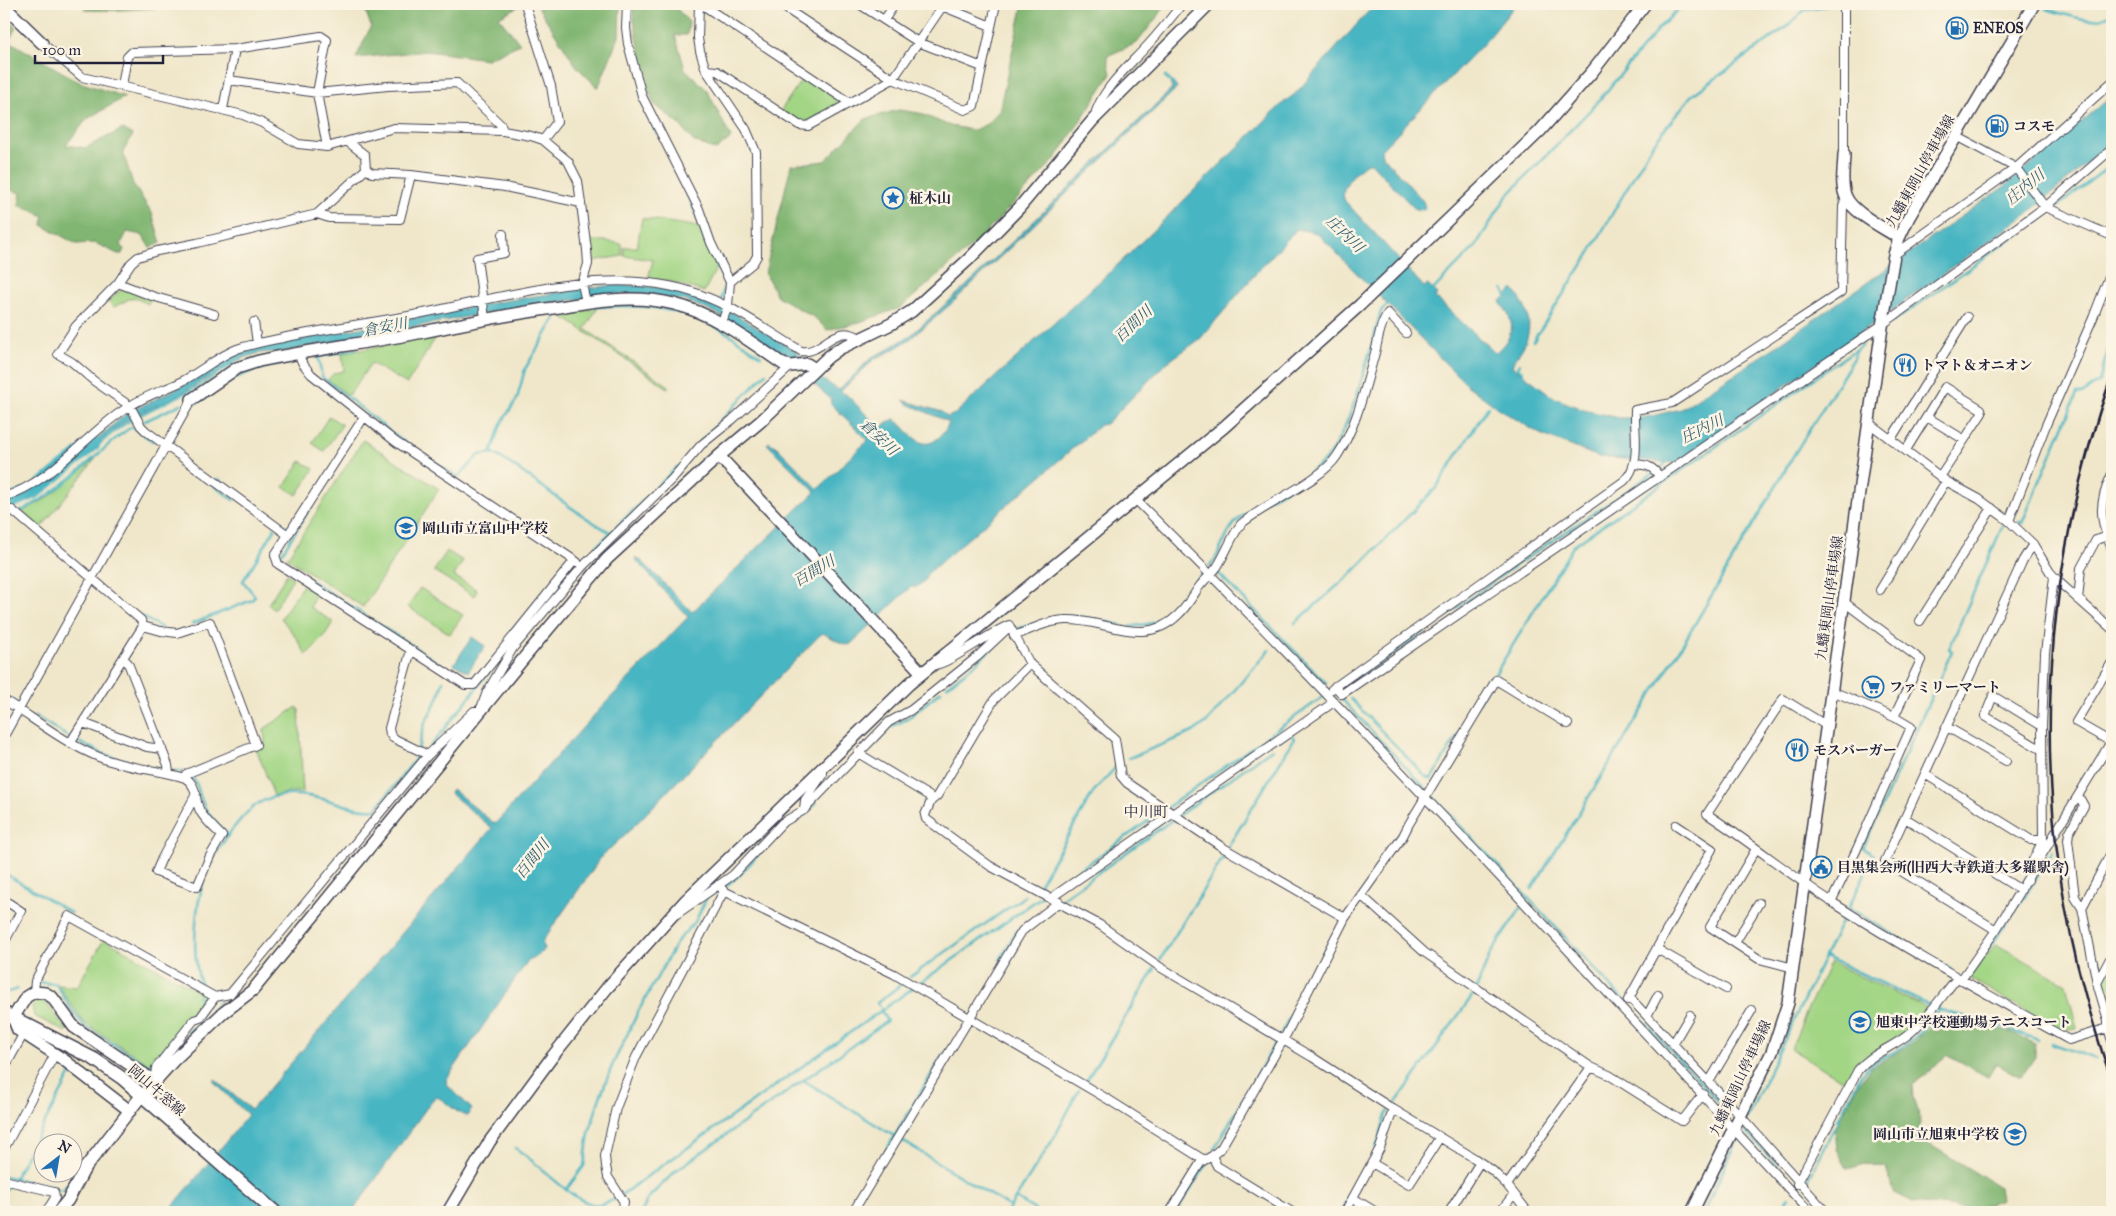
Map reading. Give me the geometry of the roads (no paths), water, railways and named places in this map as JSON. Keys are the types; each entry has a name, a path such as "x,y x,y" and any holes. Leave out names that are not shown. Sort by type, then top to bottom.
{"main road":[{"name":"岡山牛窓線","path":"9,1016 94,1059 122,1078 275,1212"}],"street":[{"path":"525,4 551,86 556,122 543,140"},
{"path":"627,4 626,28 628,44 642,96 699,209 711,243 730,282"},
{"path":"700,4 698,38 706,70 746,130 756,152 757,256 752,263 730,282 723,303 722,322"},
{"path":"700,4 850,103"},
{"path":"779,4 893,79 965,110 974,106 996,4"},
{"path":"859,4 918,42 982,67"},
{"path":"884,20 895,4"},
{"path":"1093,120 1096,107 1110,86 1148,45 1182,4"},
{"path":"151,1085 223,1012 253,990 480,711 607,560 719,456 839,349 891,324 912,310 969,259 1019,208 1093,120 1209,4"},
{"path":"448,1212 490,1141 552,1057 607,988 670,916 822,767 926,669 1136,500 1282,376 1374,291 1540,130 1592,72 1645,4"},
{"path":"1844,4 1844,188 1846,198 1857,210 1899,238"},
{"name":"九蟠東岡山停車場線","path":"1692,1212 1740,1121 1778,1036 1788,1003 1868,423 1883,322 1899,238 1909,217 2034,4"},
{"path":"706,70 717,71 799,125 808,126 893,79 943,5 991,26"},
{"path":"4,6 42,43 82,77 223,109 262,123 298,144 327,147 348,142 374,132 394,128 503,131 543,140 568,161 578,181 588,264 582,284 586,301"},
{"path":"122,86 127,57 132,52 236,49 321,36 327,40 317,94 327,147"},
{"path":"223,109 236,49"},
{"path":"230,80 317,94 388,86 458,83 501,124 503,131"},
{"path":"1894,258 2017,170 2112,82"},
{"path":"1956,136 2017,170 2048,208 2112,236"},
{"path":"348,142 365,156 366,169"},
{"path":"1335,686 1342,694 2048,208 2112,149"},
{"path":"366,169 372,172 505,187 581,203"},
{"path":"288,535 165,445 141,426 131,407 94,381 72,362 58,354 76,326 118,283 131,263 138,257 317,214 366,169"},
{"path":"317,214 329,218 400,219 411,175"},
{"path":"1326,693 1616,487 1630,475 1635,463 1635,410 1672,402 1841,292 1843,206 1846,198"},
{"path":"484,316 477,258 504,253 503,234"},
{"path":"2010,521 2046,425 2093,318 2112,269"},
{"path":"4,497 21,491 39,480 131,407 180,382 228,354 257,343 269,343 482,301 582,284 634,281 669,285 692,291 723,303 801,351 812,351 828,339 843,333 854,334 861,339"},
{"path":"118,283 152,296 214,314"},
{"path":"4,736 90,578 192,399 237,368 271,356 298,354 422,332 484,316 586,301 623,300 659,301 693,309 722,322 783,364 791,366 807,364 815,369"},
{"path":"1014,636 1055,621 1066,620 1090,622 1127,632 1152,630 1177,616 1213,571 1241,524 1312,478 1336,457 1343,446 1357,412 1388,313 1406,333"},
{"path":"1891,439 1967,317"},
{"path":"254,322 257,343"},
{"path":"269,343 271,356"},
{"path":"298,354 311,374 396,442 583,566"},
{"path":"364,417 275,555 278,564 465,686 474,685 583,566 672,478 702,445 791,366"},
{"path":"1880,590 1963,440 1982,413 1981,408 1945,387 1906,450"},
{"path":"1927,417 1963,440"},
{"path":"1868,423 1943,479 2010,521 2033,544 2054,577 2112,629"},
{"path":"719,456 728,468 910,660 926,669 938,666 996,630 1008,625 1010,626"},
{"path":"1635,463 1648,465 1659,476"},
{"path":"2112,474 2104,490 2102,502 2102,519 2112,549"},
{"path":"1136,500 1213,571 1334,702 1427,793 1626,1002 1703,1094 1740,1121 1795,1186 1810,1212"},
{"path":"1920,621 1992,508"},
{"path":"12,510 90,578 142,620 143,626 70,743"},
{"path":"2078,600 2081,568 2096,540 2107,536"},
{"path":"1996,930 1885,861 2022,560 2033,544"},
{"path":"480,711 487,692 510,646 574,561"},
{"path":"2028,880 2030,866 2044,840 2042,726 2045,653 2054,577"},
{"path":"1844,602 1921,660 1894,717"},
{"path":"143,626 177,633 210,622 256,745 186,774 185,778"},
{"path":"1010,626 1030,664 1115,739 1121,776 1173,815 1277,880 1345,918"},
{"path":"670,916 681,913 700,896 732,875 782,822 804,810 861,755 889,722 911,710 977,657 1010,626"},
{"path":"411,650 389,728 393,738 428,755"},
{"path":"123,658 128,663 169,770"},
{"path":"1795,1186 1858,1070 1872,1057 1894,1046 1910,1034 1932,1007 1959,979 1996,930 2079,797 2112,741 2076,722 2112,662"},
{"path":"1030,664 994,700 937,796 931,801 925,815 926,818 990,866 1100,925 1160,967 1284,1040 1392,1109 1480,1162 1507,1184 1528,1212"},
{"path":"1170,1212 1204,1160 1221,1148 1284,1040 1345,918 1398,844 1496,680 1568,724"},
{"path":"1831,902 1856,851 1911,727 1894,717 1832,691"},
{"path":"2042,726 1993,696 1985,716 2042,750"},
{"path":"1827,726 1782,699 1707,814 1831,902 1959,979 2068,1040 2108,1028"},
{"path":"4,700 70,743 100,758 140,770 169,770 192,784 196,794 200,810 222,836 210,856 197,887 156,872 196,794"},
{"path":"1046,896 1173,815 1334,702"},
{"path":"34,992 35,981 69,916 215,997 230,994 428,755 474,711 480,711"},
{"path":"83,723 147,747 162,749"},
{"path":"1947,727 2006,761"},
{"path":"861,755 929,796 931,801"},
{"path":"804,810 805,800 823,774 822,767"},
{"path":"1925,774 2031,840 2044,840"},
{"path":"2079,797 2084,806 2069,833 2068,840 2075,897 2082,908 2097,983 2112,1041"},
{"path":"1905,818 2021,890"},
{"path":"1626,1002 1712,849 1676,825"},
{"path":"1756,848 1710,927 1759,959 1794,968"},
{"path":"2082,908 2112,851"},
{"path":"718,885 724,891 909,983 1109,1100 1204,1160"},
{"path":"622,1212 625,1205 608,1177 605,1156 611,1125 622,1090 636,1057 724,891"},
{"path":"1361,895 1424,952 1591,1067 1609,1075 1682,1121 1703,1094"},
{"path":"4,900 22,911 4,943"},
{"path":"853,1212 1022,931 1060,902"},
{"path":"1735,943 1759,903"},
{"path":"1657,949 1726,989"},
{"path":"2097,983 2112,955"},
{"path":"130,1111 55,1054 18,1030 9,1016 26,997 34,992 45,992 52,997 74,1027 151,1085"},
{"path":"1647,1016 1658,995"},
{"path":"151,1085 156,1068 169,1049 194,1020 200,1018 215,997"},
{"path":"1626,1002 1647,1016 1709,1082 1795,1186 1826,1212"},
{"path":"1709,1082 1752,1010"},
{"path":"1673,1044 1690,1015"},
{"path":"4,1070 24,1033"},
{"path":"4,1149 55,1054"},
{"path":"1507,1184 1591,1067"},
{"path":"58,1212 68,1200 85,1168 138,1100"},
{"path":"1345,1212 1380,1148 1392,1109"},
{"path":"1372,1163 1410,1185 1440,1137"},
{"path":"1212,1156 1216,1166 1292,1212"},
{"path":"1449,1212 1480,1162"},
{"path":"4,1180 54,1192 55,1198 46,1212"},
{"path":"1500,1212 1514,1194"},
{"path":"1353,1198 1376,1212"}],"water":[{"path":"1375,4 1516,4 1488,39 1381,150 1382,155 1423,201 1424,210 1415,209 1371,163 1363,166 1349,180 1344,190 1343,196 1345,201 1424,287 1428,285 1437,294 1435,297 1495,353 1507,341 1510,335 1511,323 1500,302 1513,289 1523,303 1529,325 1526,341 1512,366 1555,398 1584,410 1619,418 1643,418 1681,409 1762,356 2005,186 2112,96 2112,142 2029,213 1676,463 1599,457 1540,434 1499,409 1468,386 1317,233 1297,229 1257,272 1200,339 1165,364 1106,424 1100,425 927,574 925,580 917,587 911,587 853,642 849,645 841,643 823,633 819,636 630,830 602,856 542,942 544,949 539,955 527,962 446,1080 447,1085 472,1109 467,1116 459,1113 437,1097 433,1099 352,1212 168,1212 248,1115 213,1081 215,1079 251,1110 492,828 450,793 452,789 495,824 598,711 688,617 635,559 637,558 643,562 692,612 815,492 767,444 769,442 778,448 818,489 868,440 830,403 832,400 816,386 786,352 783,354 777,350 776,352 769,347 770,345 761,343 762,341 716,313 686,301 647,295 615,294 502,310 277,353 254,354 241,359 182,393 127,420 79,459 76,456 126,414 188,383 222,361 237,354 264,346 498,302 614,285 647,286 688,293 723,307 796,351 823,380 839,390 872,357 911,335 965,287 1172,89 1170,83 1172,81 1177,88 952,303 910,339 874,359 841,391 879,428 894,419 919,441 931,443 942,434 949,422 903,400 942,412 947,417 955,414 1125,258 1283,103 1295,94"},
{"path":"472,637 485,646 468,672 454,664"}],"waterway":[{"path":"1432,291 1475,247 1507,196 1596,104 1661,26 1684,4"},
{"path":"1533,341 1591,251 1650,148 1691,96 1785,28 1806,9 1829,4"},
{"path":"2046,9 2088,19 2096,19 2112,14"},
{"path":"1165,76 1173,84"},
{"path":"651,122 657,134"},
{"path":"2054,209 2112,164"},
{"path":"685,190 700,222"},
{"path":"1893,322 2049,212"},
{"path":"707,243 725,283 721,301"},
{"path":"1503,289 1507,296"},
{"path":"1209,567 1217,556 1229,531 1244,514 1299,481 1322,463 1332,451 1350,414 1358,392 1381,311 1389,303"},
{"path":"596,307 658,308 687,315 722,330 761,356"},
{"path":"491,453 501,424 517,399 525,369 559,312"},
{"path":"2019,522 2022,523 2077,394 2082,394 2099,382 2112,336"},
{"path":"1350,698 1426,777 1431,779 1574,545 1862,345"},
{"path":"357,349 318,357 322,377 397,437 458,477 479,455 493,453 523,472 580,514 610,532"},
{"path":"1532,889 1689,634 1795,453 1854,358 1856,350"},
{"path":"197,403 237,377 258,369 283,363"},
{"path":"4,508 21,502 51,485 127,422 196,387 234,364"},
{"path":"1520,364 1518,368 1523,372 1520,377"},
{"path":"701,441 766,373"},
{"path":"145,421 181,404"},
{"path":"1295,623 1352,573 1436,488 1488,407"},
{"path":"20,513 59,487 117,437 132,427 153,441"},
{"name":"倉安川","path":"4,504 34,492 93,444"},
{"path":"1340,688 1385,660 1516,565 1661,468 1668,461"},
{"path":"283,563 280,556 339,462"},
{"path":"183,463 234,500"},
{"path":"584,559 677,467"},
{"path":"218,479 288,528"},
{"path":"1848,909 1874,855 1863,848 1952,651 1949,649 2003,525"},
{"path":"192,624 252,600 255,596 243,581 274,528"},
{"path":"539,610 574,569"},
{"path":"1215,570 1326,683"},
{"path":"1129,627 1153,623 1162,618 1201,575"},
{"path":"307,578 445,667"},
{"path":"141,616 162,628"},
{"path":"1062,617 1081,617 1121,625"},
{"path":"1017,629 1038,623"},
{"path":"947,686 973,666 1002,639"},
{"path":"1129,758 1193,732 1208,721 1269,650"},
{"path":"428,750 501,657"},
{"path":"211,863 219,848 238,822 252,808 266,799 282,795 307,796 356,808 376,809 415,760 425,723 439,696 443,681"},
{"path":"863,755 878,742 890,727 907,719 941,691"},
{"path":"4,695 16,703"},
{"path":"1338,695 1735,1119"},
{"path":"515,1148 579,1198 599,1205 614,1200 1323,697"},
{"path":"35,716 70,738"},
{"path":"1228,847 1294,739 1292,735"},
{"path":"76,741 130,763"},
{"path":"1061,899 1272,749"},
{"path":"1038,887 1094,791 1116,767"},
{"path":"158,768 181,772"},
{"path":"190,776 196,784 207,811 228,836"},
{"path":"782,828 806,814 816,803"},
{"path":"1379,862 1398,834"},
{"path":"726,886 740,875 772,839"},
{"path":"1969,976 2025,896 2053,851"},
{"path":"1160,960 1226,853"},
{"path":"4,873 71,913"},
{"path":"201,984 196,960 195,932 198,904 204,880"},
{"path":"566,1190 584,1166 589,1133 599,1100 612,1066 639,1010 678,940 695,922 707,897 714,893"},
{"path":"910,977 1025,896"},
{"path":"1393,1107 1475,992 1490,954 1521,908"},
{"path":"1849,908 1952,970"},
{"path":"1746,1120 1843,918"},
{"path":"1000,960 1016,932 1020,929"},
{"path":"1281,1033 1326,947"},
{"path":"1824,956 1932,1007"},
{"path":"170,968 200,984"},
{"path":"1085,1083 1155,968"},
{"path":"234,983 245,970"},
{"path":"38,982 56,984 71,1009 85,1027 149,1066 171,1042"},
{"path":"883,1010 877,1003 903,983"},
{"path":"1947,996 1958,984"},
{"path":"8,992 18,989"},
{"path":"198,1012 199,995"},
{"path":"188,1033 201,1023 220,1001"},
{"path":"1807,1182 1862,1073 1872,1064 1899,1049 1920,1034 1932,1021 1939,1006"},
{"path":"1937,1009 2004,1027 2038,1040"},
{"path":"642,1212 648,1198 678,1169 887,1021 881,1011"},
{"path":"1215,1148 1277,1040"},
{"path":"2051,1043 2096,1059"},
{"path":"884,1154 944,1053"},
{"path":"14,1179 71,1074"},
{"path":"803,1080 1010,1207"},
{"path":"1007,1212 1054,1138 1079,1090"},
{"path":"1376,1148 1386,1115 1389,1111"},
{"path":"1741,1125 1818,1212"},
{"path":"1704,1212 1736,1141"},
{"path":"1176,1212 1206,1164"},
{"path":"4,1176 32,1183"},
{"path":"1340,1212 1358,1181"},
{"path":"4,1192 10,1183"},
{"path":"37,1184 62,1190 67,1184"},
{"path":"1779,1212 1789,1197"},
{"path":"1016,1198 1038,1212"},
{"path":"1790,1212 1795,1202"},
{"path":"596,1212 597,1204"}],"railway":[{"path":"2112,375 2088,450 2070,527 2057,604 2051,682 2050,761 2056,839 2067,917 2085,994 2112,1080"}],"place":[{"name":"ENEOS","path":"1957,28"},
{"name":"コスモ","path":"1997,126"},
{"name":"柾木山","path":"893,198"},
{"name":"トマト＆オニオン","path":"1905,365"},
{"name":"岡山市立富山中学校","path":"406,528"},
{"name":"ファミリーマート","path":"1873,687"},
{"name":"モスバーガー","path":"1797,750"},
{"name":"目黒集会所(旧西大寺鉄道大多羅駅舎)","path":"1821,867"},
{"name":"旭東中学校運動場テニスコート","path":"1860,1022"},
{"name":"岡山市立旭東中学校","path":"2015,1134"}],"district":[{"name":"中川町","path":"1146,812"}],"water label":[{"name":"庄内川","path":"2025,187"},
{"name":"庄内川","path":"1345,234"},
{"name":"百間川","path":"1133,324"},
{"name":"庄内川","path":"1702,429"},
{"name":"百間川","path":"814,571"},
{"name":"百間川","path":"532,859"}]}
